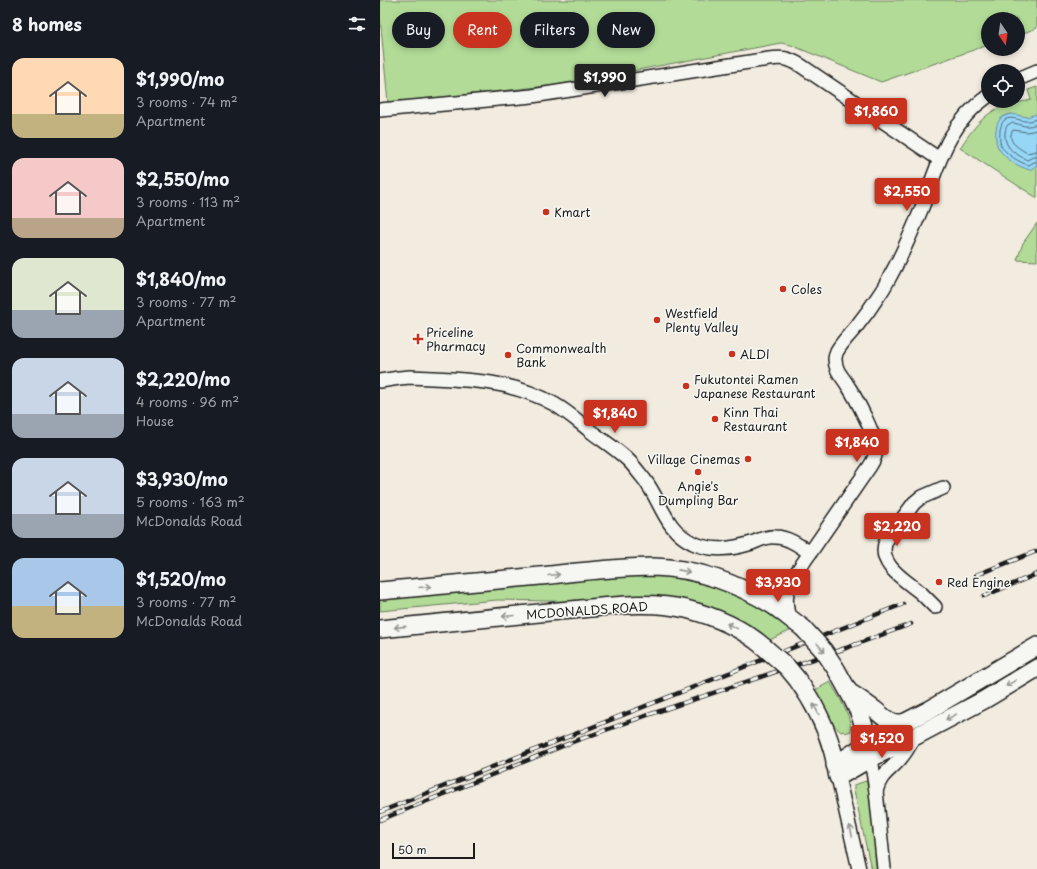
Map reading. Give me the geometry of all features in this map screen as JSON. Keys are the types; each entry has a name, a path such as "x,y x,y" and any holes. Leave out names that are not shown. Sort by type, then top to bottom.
{"main road":[{"path":"382,590 615,569 656,567 714,578 755,595 788,616 803,628 824,650 859,712 870,750"},
{"name":"MCDONALDS ROAD","path":"380,629 627,605 666,606 703,614 740,630 756,640 787,667 810,698 819,715 830,742 837,771"},
{"path":"837,771 870,750 903,723 929,710 1037,646"},
{"path":"870,750 914,737 984,700 1037,668"},
{"path":"848,691 886,719 892,722 903,723"}],"street":[{"path":"380,110 532,96 769,59 785,58 800,64 939,159"},
{"path":"1025,76 1037,71"},
{"path":"788,616 786,598 790,582 870,466 876,454 876,445 873,435 851,390 836,367 836,354 886,285 910,237 939,159 950,138 963,119 981,102"},
{"path":"380,381 410,378 484,381 514,387 528,392 545,399 563,410 627,459 652,490 667,520 676,531 688,540 708,548 728,549 740,547 766,538 776,537 790,540 810,553"},
{"path":"935,607 921,593 896,574 887,562 884,545 914,503 920,498 943,488"},
{"path":"755,595 776,591 790,582"},
{"path":"876,791 883,774 900,760 914,737"},
{"path":"870,750 884,869"},
{"path":"837,771 859,869"}],"green space":[{"path":"380,0 1037,0 1037,28 1025,32 1025,12 981,12 981,47 881,82 791,45 781,43 557,85 388,103 380,17"},
{"path":"1037,87 1037,198 960,148 980,121 993,111 999,108 1025,108 1025,101 1031,100 1028,90"},
{"path":"1037,223 1037,261 1017,260 1023,243"},
{"path":"626,574 685,577 735,593 779,619 792,630 767,641 743,625 598,602 497,600 380,611 380,597"},
{"path":"830,682 849,718 851,731 845,733 844,731 841,732 836,728 825,713 813,691"},
{"path":"866,781 869,790 878,869 871,869 854,790 854,785"}],"water":[{"path":"1011,114 1027,117 1037,114 1037,165 1030,170 1017,165 1002,153 997,146 996,134 998,122 1002,117"}],"railway":[{"path":"976,575 1037,551"},
{"path":"984,596 1037,574"},
{"path":"380,812 903,604"},
{"path":"380,820 575,741 846,648 911,624"}],"place":[{"name":"Kmart","path":"546,212"},
{"name":"Coles","path":"783,289"},
{"name":"Westfield Plenty Valley","path":"657,320"},
{"name":"Priceline Pharmacy","path":"418,339"},
{"name":"ALDI","path":"732,354"},
{"name":"Commonwealth Bank","path":"508,355"},
{"name":"Fukutontei Ramen Japanese Restaurant","path":"686,386"},
{"name":"Kinn Thai Restaurant","path":"715,419"},
{"name":"Village Cinemas","path":"748,459"},
{"name":"Angie's Dumpling Bar","path":"698,472"},
{"name":"Red Engine","path":"939,582"}]}
